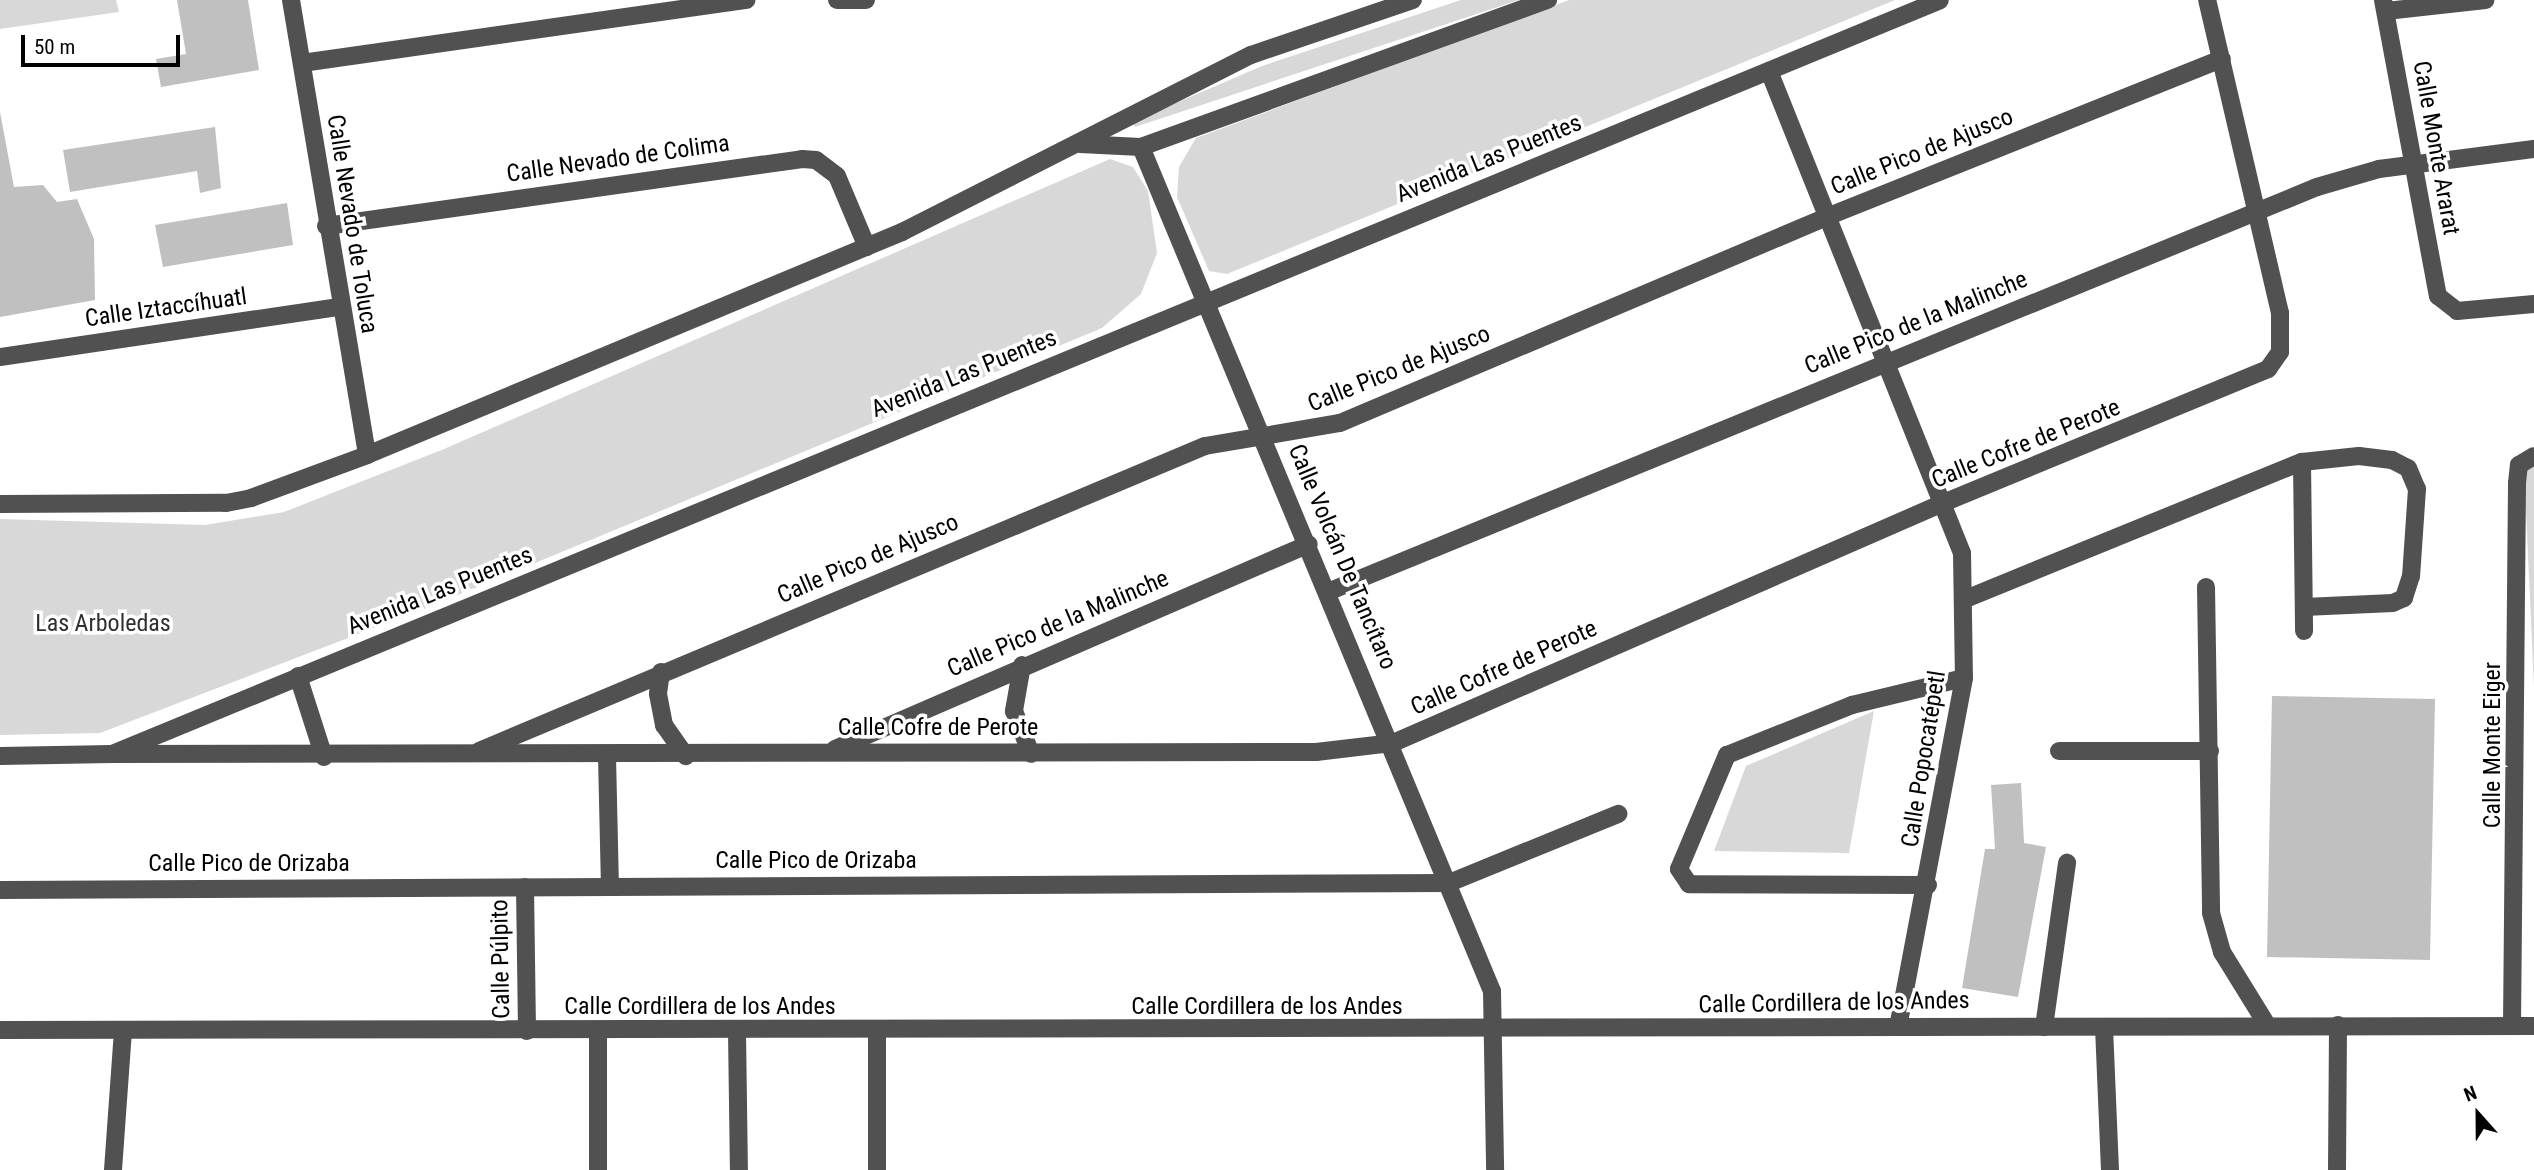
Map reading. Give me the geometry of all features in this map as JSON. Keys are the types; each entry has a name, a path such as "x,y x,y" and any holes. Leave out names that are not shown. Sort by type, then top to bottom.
{"street":[{"name":"Calle Nevado de Toluca","path":"292,0 326,226 366,456"},
{"path":"302,63 747,0"},
{"path":"837,0 866,0"},
{"path":"0,504 226,503 366,456 867,247 1080,145 1251,55 1413,0"},
{"path":"1080,145 1141,147 1548,0"},
{"name":"Avenida Las Puentes","path":"0,756 112,754 1940,0"},
{"name":"Calle Cofre de Perote","path":"112,754 324,757 474,753 686,756 828,752 1316,752 1394,743 1943,503 2269,369 2283,338 2257,211 2207,0"},
{"path":"2385,6 2485,0"},
{"name":"Calle Monte Ararat","path":"2385,6 2442,304 2457,311 2534,304"},
{"name":"Calle Pico de Ajusco","path":"474,753 661,672 1205,446 1340,423 1829,216 2222,59"},
{"name":"Calle Popocatépetl","path":"1769,71 1889,360 1962,552 1964,678 1928,885 1898,1027"},
{"name":"Calle Volcán De Tancítaro","path":"1141,147 1394,743 1492,991 1496,1032 1495,1170"},
{"name":"Calle Pico de la Malinche","path":"1330,591 1889,360 2346,177 2414,163 2534,149"},
{"name":"Calle Nevado de Colima","path":"326,226 803,159 825,166 842,184 867,247"},
{"name":"Calle Iztaccíhuatl","path":"0,357 340,307"},
{"path":"1963,600 2302,461 2359,456 2392,460 2408,468 2417,489 2411,576 2404,598 2393,603 2304,607"},
{"path":"2302,461 2304,631"},
{"name":"Calle Monte Eiger","path":"2512,1026 2526,865 2527,461"},
{"name":"Calle Pico de la Malinche","path":"828,752 1023,665 1309,544"},
{"path":"2206,587 2214,930 2267,1025"},
{"path":"1023,665 1014,711 1031,754"},
{"path":"661,672 658,694 664,725 686,756"},
{"path":"298,676 324,757"},
{"path":"1928,885 1689,884 1679,869 1727,755 1852,705 1964,678"},
{"path":"2059,751 2210,751"},
{"path":"607,756 610,886"},
{"name":"Calle Pico de Orizaba","path":"0,890 1450,883 1618,814"},
{"path":"2044,1027 2067,863"},
{"name":"Calle Púlpito","path":"525,887 527,1031"},
{"path":"2337,1170 2338,1025"},
{"name":"Calle Cordillera de los Andes","path":"0,1030 1496,1032 1898,1027 2534,1026"},
{"path":"2104,1027 2110,1170"},
{"path":"113,1170 123,1030"},
{"path":"598,1031 598,1170"},
{"path":"737,1032 739,1170"},
{"path":"877,1032 877,1170"}],"green space":[{"path":"0,0 116,0 119,12 0,29"},
{"path":"1461,0 1519,0 1135,127 1132,122 1262,66"},
{"path":"1569,0 1895,0 1227,274 1209,271 1177,197 1179,167 1196,138"},
{"name":"Las Arboledas","path":"1110,159 1133,167 1148,191 1157,253 1141,294 1102,328 424,609 100,733 0,735 0,519 205,525 284,512 444,449"},
{"path":"2534,466 2534,687 2524,467"},
{"path":"1874,711 1849,853 1714,851 1746,766"}],"building":[{"path":"177,0 248,0 259,70 161,87 156,59 186,54"},
{"path":"0,112 14,187 43,185 57,202 77,199 94,239 95,300 0,317"},
{"path":"215,127 221,188 200,193 197,171 70,192 63,150"},
{"path":"287,203 293,245 163,267 155,225"},
{"path":"2272,696 2435,699 2430,960 2267,957"},
{"path":"2021,783 2024,843 2046,847 2018,997 1962,988 1985,849 1995,849 1991,785"}]}
